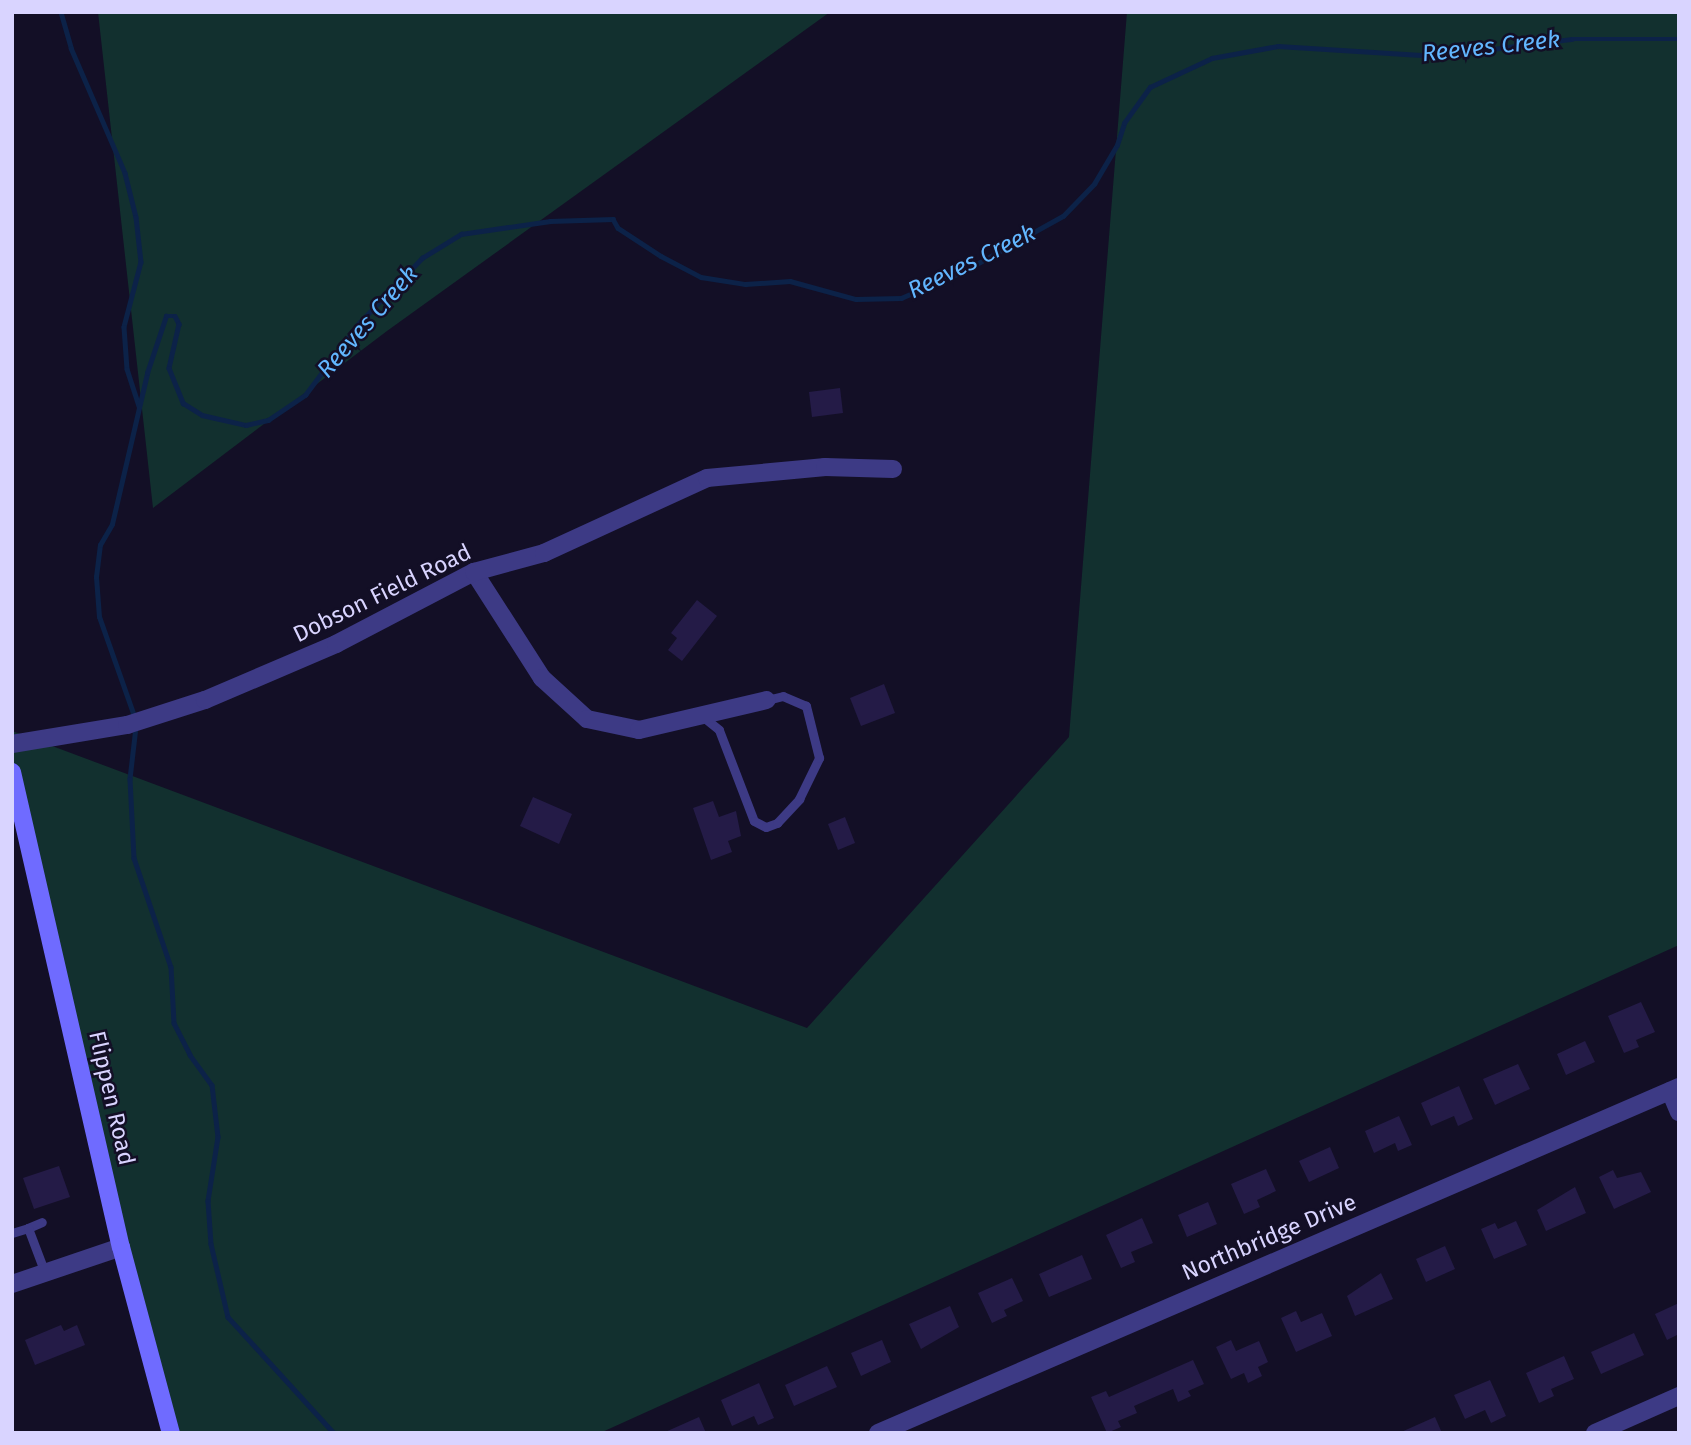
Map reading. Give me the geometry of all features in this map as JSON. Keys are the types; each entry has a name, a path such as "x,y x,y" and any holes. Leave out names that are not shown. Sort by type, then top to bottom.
{"street":[{"name":"Dobson Field Road","path":"12,744 127,725 205,700 336,645 474,572 544,553 683,486 714,476 825,467 893,469"},
{"path":"474,572 542,678 587,719 639,730 766,700"},
{"name":"Flippen Road","path":"12,772 121,1247 171,1433"},
{"path":"1674,1089 1679,1112"},
{"name":"Northbridge Drive","path":"878,1433 1674,1089"},
{"path":"12,1284 121,1247"},
{"path":"1595,1433 1679,1396"}],"lane":[{"path":"701,715 723,738 754,821 766,827 777,823 799,799 817,771 819,758 806,706 783,696 766,700"},
{"path":"12,1233 42,1222"},
{"path":"28,1228 44,1273"}],"green space":[{"path":"98,12 830,12 387,331 153,508"},
{"path":"1127,12 1679,12 1679,945 600,1433 174,1433 12,788 12,731 807,1028 1069,737"}],"building":[{"path":"840,388 843,413 812,417 809,392"},
{"path":"697,600 717,616 682,661 668,650 677,638 671,633"},
{"path":"884,684 895,713 861,726 850,698"},
{"path":"533,797 572,814 559,844 520,826"},
{"path":"713,801 719,817 736,811 741,836 728,841 732,852 711,860 693,808"},
{"path":"845,817 855,843 838,850 828,824"},
{"path":"1641,1002 1655,1032 1636,1040 1639,1047 1624,1053 1608,1016"},
{"path":"1585,1041 1595,1062 1566,1075 1557,1054"},
{"path":"1518,1064 1530,1089 1495,1105 1483,1079"},
{"path":"1459,1086 1473,1119 1458,1126 1454,1116 1431,1126 1421,1103"},
{"path":"1399,1116 1412,1145 1398,1151 1395,1143 1374,1153 1365,1131"},
{"path":"1330,1147 1339,1168 1309,1182 1299,1161"},
{"path":"59,1166 70,1197 34,1209 23,1178"},
{"path":"1266,1169 1276,1191 1257,1200 1260,1207 1244,1214 1231,1184"},
{"path":"1613,1170 1617,1178 1641,1172 1651,1192 1614,1209 1599,1177"},
{"path":"1575,1187 1586,1213 1546,1231 1537,1210"},
{"path":"1208,1202 1217,1224 1187,1237 1178,1215"},
{"path":"1142,1218 1153,1243 1131,1252 1135,1262 1121,1268 1106,1235"},
{"path":"1516,1221 1527,1245 1494,1259 1481,1229 1495,1223 1498,1229"},
{"path":"1445,1246 1455,1269 1426,1282 1416,1259"},
{"path":"1082,1255 1092,1279 1049,1297 1039,1274"},
{"path":"1381,1273 1393,1299 1355,1316 1347,1296"},
{"path":"1012,1278 1023,1301 1004,1310 1007,1316 992,1323 978,1293"},
{"path":"1679,1303 1679,1334 1667,1340 1655,1314"},
{"path":"950,1306 959,1327 921,1349 909,1324"},
{"path":"1296,1311 1301,1322 1322,1313 1332,1336 1296,1352 1281,1318"},
{"path":"61,1325 64,1331 77,1325 85,1345 35,1365 25,1340"},
{"path":"1634,1333 1644,1355 1601,1374 1591,1352"},
{"path":"882,1340 891,1362 861,1376 851,1353"},
{"path":"1231,1340 1236,1351 1259,1341 1268,1362 1258,1367 1262,1376 1248,1383 1244,1373 1231,1379 1216,1347"},
{"path":"1564,1356 1574,1379 1551,1389 1554,1396 1539,1403 1526,1373"},
{"path":"1193,1360 1204,1384 1188,1391 1191,1396 1178,1402 1173,1389 1134,1406 1137,1413 1118,1421 1121,1427 1107,1433 1091,1397 1106,1391 1109,1397"},
{"path":"827,1366 837,1387 794,1406 785,1385"},
{"path":"1490,1380 1506,1416 1491,1423 1485,1410 1465,1419 1454,1395"},
{"path":"759,1383 774,1418 758,1425 754,1416 732,1426 721,1400"},
{"path":"699,1417 706,1433 663,1433"},
{"path":"1435,1417 1442,1433 1399,1433"}],"waterway":[{"name":"Reeves Creek","path":"61,12 71,48 125,173 136,217 141,262 124,327 127,369 139,406"},
{"name":"Reeves Creek","path":"135,719 99,617 96,577 100,545 112,524 147,373 166,316 175,316 179,324 169,368 183,403 202,415 246,425 268,420 305,395 359,323 422,258 461,234 550,221 613,219 618,228 661,256 701,277 745,284 790,281 856,299 901,298 964,271 1063,216 1094,184 1117,145 1124,123 1150,87 1212,58 1278,46 1437,56 1572,39 1679,39"},
{"path":"136,727 130,779 134,858 171,967 174,1023 190,1055 212,1085 218,1137 208,1201 211,1244 228,1317 334,1433"}]}
